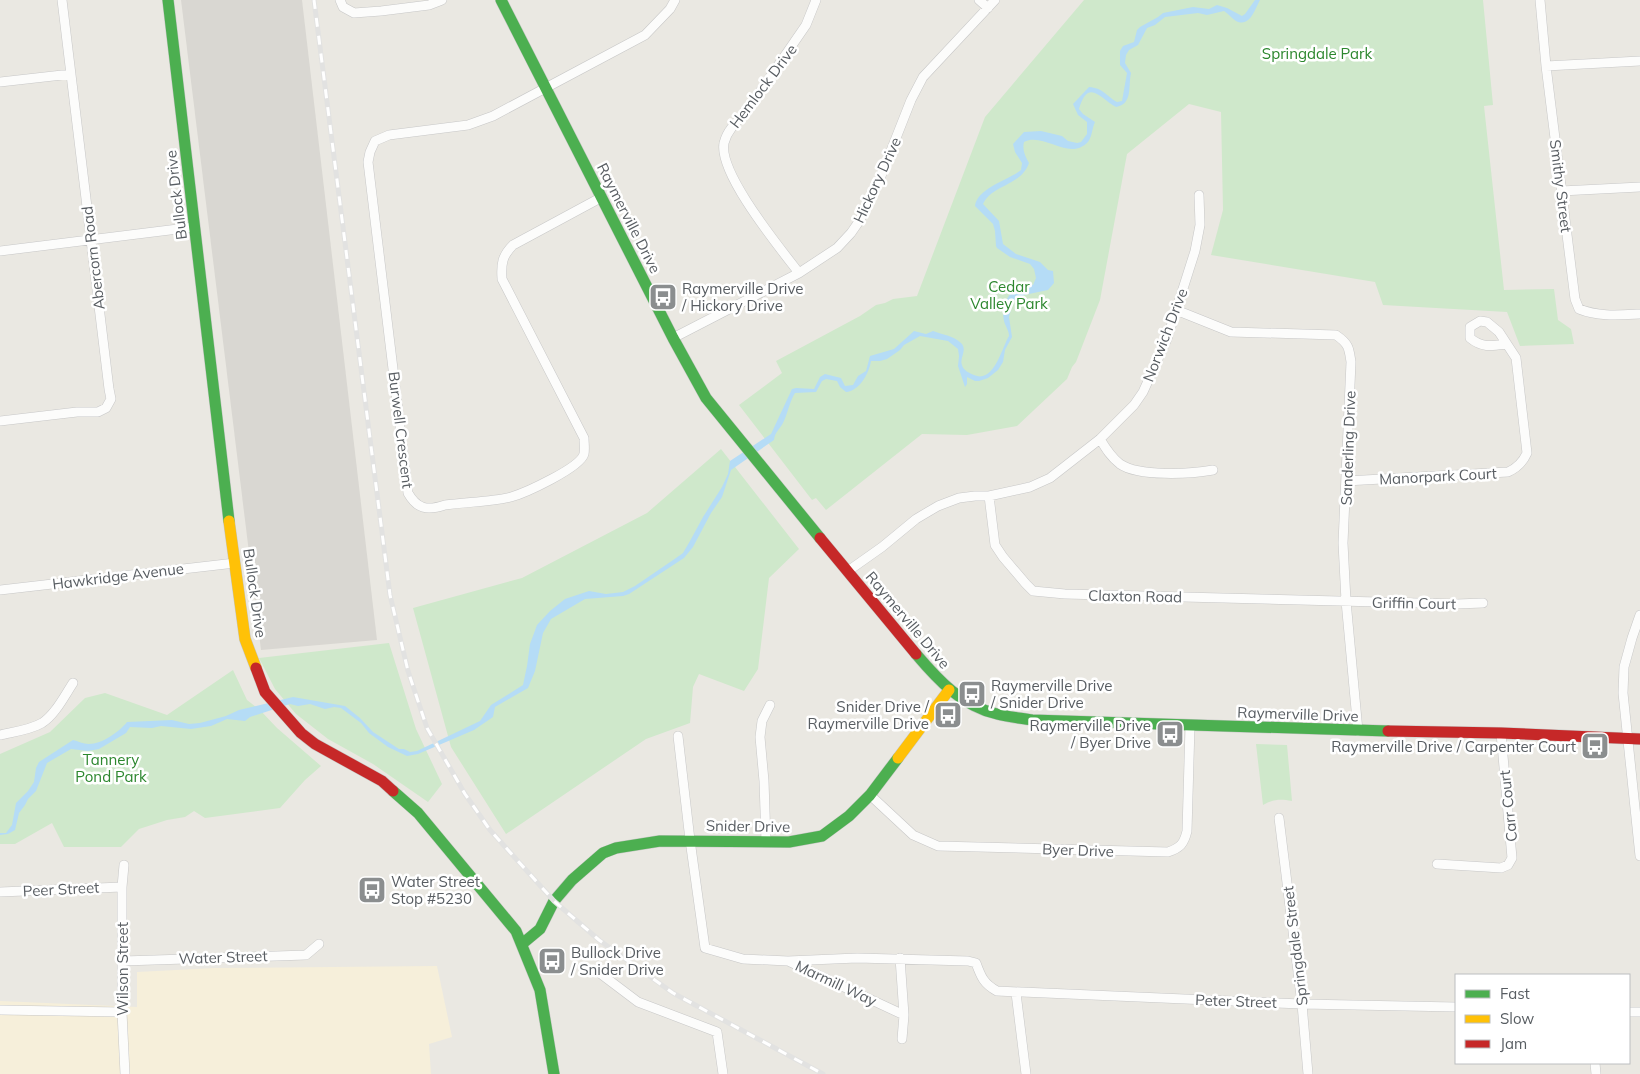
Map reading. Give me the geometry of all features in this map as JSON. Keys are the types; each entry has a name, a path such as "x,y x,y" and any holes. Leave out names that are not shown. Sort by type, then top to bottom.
{"street":[{"name":"Abercorn Road","path":"0,421 77,412 98,412 108,405 111,398 62,0"},
{"name":"Bullock Drive","path":"168,0 240,610 246,640 264,692 301,734 315,744 382,781 418,813 516,931 540,990 554,1074"},
{"path":"340,0 343,7 354,12 381,11 429,5 442,0"},
{"name":"Raymerville Drive","path":"501,0 673,338 706,398 930,670 949,690 977,706 996,714 1032,720 1358,731 1501,733 1640,739"},
{"path":"546,87 645,35 670,9 675,0"},
{"name":"Hemlock Drive","path":"799,273 745,198 730,170 724,145 728,132 760,92 806,25 816,0"},
{"path":"979,0 988,8"},
{"name":"Hickory Drive","path":"673,338 799,273 837,248 860,220 881,176 917,88 932,67 995,0"},
{"name":"Smithy Street","path":"1540,0 1546,66 1575,299 1579,309 1593,313 1612,316 1640,314"},
{"path":"1546,66 1640,61"},
{"path":"0,82 71,74"},
{"name":"Burwell Crescent","path":"546,87 516,104 468,125 389,135 376,141 370,152 368,162 408,493 414,503 422,508 436,508 444,505 510,497 555,477 582,458 584,438 502,279 501,265 505,252 513,245 602,198"},
{"path":"1561,191 1640,187"},
{"name":"Norwich Drive","path":"848,571 882,547 916,519 938,506 959,498 990,496 1030,487 1050,478 1100,439 1134,405 1143,392 1167,339 1195,251 1200,225 1199,195"},
{"path":"0,252 194,227"},
{"name":"Sanderling Drive","path":"1176,310 1231,332 1336,335 1350,349 1343,543 1346,601 1358,731"},
{"name":"Manorpark Court","path":"1346,481 1508,472 1524,461 1527,453 1527,441 1516,358 1506,344"},
{"path":"1100,439 1111,457 1122,465 1134,470 1191,474 1213,470"},
{"name":"Claxton Road","path":"990,496 995,545 1020,578 1033,590 1065,594 1346,601"},
{"name":"Hawkridge Avenue","path":"0,590 235,563"},
{"name":"Griffin Court","path":"1346,601 1483,603"},
{"path":"1640,615 1624,668 1623,693 1640,856"},
{"path":"0,735 28,728 42,722 74,683"},
{"name":"Snider Drive","path":"522,944 540,929 554,901 572,880 604,853 616,848 645,842 690,840 789,842 822,836 849,816 870,795 949,690"},
{"path":"766,841 760,737 762,721 770,705"},
{"name":"Byer Drive","path":"870,795 913,834 938,846 1168,852 1179,849 1185,841 1187,831 1190,726"},
{"name":"Carr Court","path":"1436,864 1501,868 1508,865 1512,858 1513,849 1501,733"},
{"path":"678,736 705,948 743,959 788,961"},
{"name":"Springdale Street","path":"1279,818 1302,1004 1308,1074"},
{"name":"Wilson Street","path":"124,865 122,887 122,1012 125,1074"},
{"name":"Peer Street","path":"0,892 122,887"},
{"name":"Water Street","path":"123,960 306,955 319,944"},
{"name":"Marmill Way","path":"788,961 857,958 955,960 976,963 983,981 997,992 1016,993"},
{"path":"900,958 904,1015 902,1039"},
{"name":"Marmill Way","path":"788,961 904,1015"},
{"path":"597,971 638,1002 717,1032 722,1074"},
{"path":"1016,993 1026,1074"},
{"name":"Peter Street","path":"1016,993 1302,1004 1455,1007"},
{"path":"0,1010 122,1012"}],"shaded area":[{"path":"181,0 302,0 377,640 261,650"},
{"path":"437,966 452,1037 429,1044 431,1074 0,1074 0,1001 137,1007 137,972 215,968"}],"green space":[{"path":"1084,0 1483,0 1493,105 1484,106 1504,290 1554,289 1558,320 1571,329 1574,344 1520,346 1507,312 1383,305 1375,282 1211,255 1223,210 1221,112 1189,104 1127,154 1100,300 1076,362 1067,379 1017,426 967,435 922,434 826,510 816,498 812,500 739,405 782,373 776,361 860,316 876,305 893,299 917,296 985,117"},
{"path":"721,449 799,549 769,578 758,669 744,691 699,674 693,687 690,723 646,739 506,834 451,747 413,608 522,578 647,513"},
{"path":"389,643 416,729 442,784 428,802 373,764 328,739 296,714 275,689 259,658"},
{"name":"Tannery Pond Park","path":"233,670 247,700 321,766 305,780 280,808 205,818 194,811 185,817 167,820 139,829 121,847 64,847 52,823 15,844 0,844 0,754 50,732 85,698 105,693 167,715"},
{"path":"1256,744 1287,745 1292,801 1277,800 1263,805"}],"water":[{"path":"1255,0 1260,0 1251,16 1245,22 1236,21 1224,11 1207,15 1198,13 1165,17 1155,25 1147,28 1138,45 1129,50 1126,55 1125,63 1131,73 1129,94 1125,102 1116,107 1091,92 1086,94 1083,99 1079,109 1095,122 1089,141 1080,148 1064,148 1040,140 1024,142 1024,153 1029,163 1025,171 1014,181 993,192 983,204 999,221 1003,244 1016,254 1040,262 1048,270 1053,271 1054,283 1048,290 1024,295 1013,301 1009,317 1012,337 998,370 988,378 979,381 967,377 965,387 958,366 958,349 948,341 920,336 904,345 887,359 871,361 863,381 851,391 846,392 837,381 826,379 822,381 816,392 795,393 774,440 731,470 722,497 693,547 684,558 629,594 585,599 551,619 543,633 535,671 528,688 495,707 493,717 474,730 418,754 407,756 388,747 341,708 325,709 310,704 298,706 290,704 250,717 245,721 227,719 211,726 191,729 161,726 152,728 130,727 126,733 99,749 88,751 71,749 47,763 36,791 19,813 15,830 8,834 0,835 0,833 6,833 12,825 16,803 34,782 39,762 73,740 89,744 105,740 120,730 127,722 172,720 189,724 200,723 226,716 239,710 293,697 345,706 373,732 399,749 410,752 417,751 480,721 491,705 523,685 530,644 537,625 550,611 565,599 589,591 606,594 623,592 635,586 683,553 722,487 728,474 730,461 771,434 792,389 814,389 820,377 825,374 841,378 845,386 853,385 858,376 866,371 870,356 894,349 914,331 926,334 933,331 958,340 964,348 961,362 963,367 974,375 981,376 992,370 1009,336 1003,314 1005,303 1011,293 1026,282 1033,285 1036,278 1034,269 1030,264 1010,257 997,248 993,224 975,206 981,194 987,189 1021,170 1022,163 1015,152 1013,144 1024,132 1041,131 1062,136 1068,141 1081,142 1087,134 1087,122 1078,115 1073,104 1089,87 1101,90 1117,102 1122,101 1127,73 1120,65 1120,51 1123,46 1134,42 1137,30 1140,27 1163,13 1193,7 1209,9 1217,5 1242,16"}],"railway":[{"path":"314,0 390,595 408,671 427,728 465,794 490,830 554,901 599,940 673,993 823,1074"}],"traffic: fast":[{"path":"168,0 229,521"},
{"path":"501,0 673,338 706,398 820,538"},
{"path":"916,654 942,682 962,698 984,710 1010,717 1032,720 1388,731"},
{"path":"522,944 540,929 554,901 572,880 603,853 616,848 660,841 789,842 822,836 849,816 870,795 898,758"},
{"path":"393,791 418,813 516,931 540,990 554,1074"}],"traffic: slow":[{"path":"229,521 245,639 256,668"},
{"path":"898,758 949,690"}],"traffic: jam":[{"path":"820,538 916,654"},
{"path":"256,668 265,692 301,733 315,744 382,781 393,791"},
{"path":"1388,731 1501,733 1640,739"}],"place":[{"name":"Raymerville Drive / Hickory Drive","path":"663,297"},
{"name":"Raymerville Drive / Snider Drive","path":"972,694"},
{"name":"Snider Drive / Raymerville Drive","path":"948,715"},
{"name":"Raymerville Drive / Byer Drive","path":"1170,734"},
{"name":"Raymerville Drive / Carpenter Court","path":"1595,746"},
{"name":"Water Street Stop #5230","path":"372,890"},
{"name":"Bullock Drive / Snider Drive","path":"552,961"}],"park label":[{"name":"Springdale Park","path":"1317,53"},
{"name":"Cedar Valley Park","path":"1009,294"}]}
